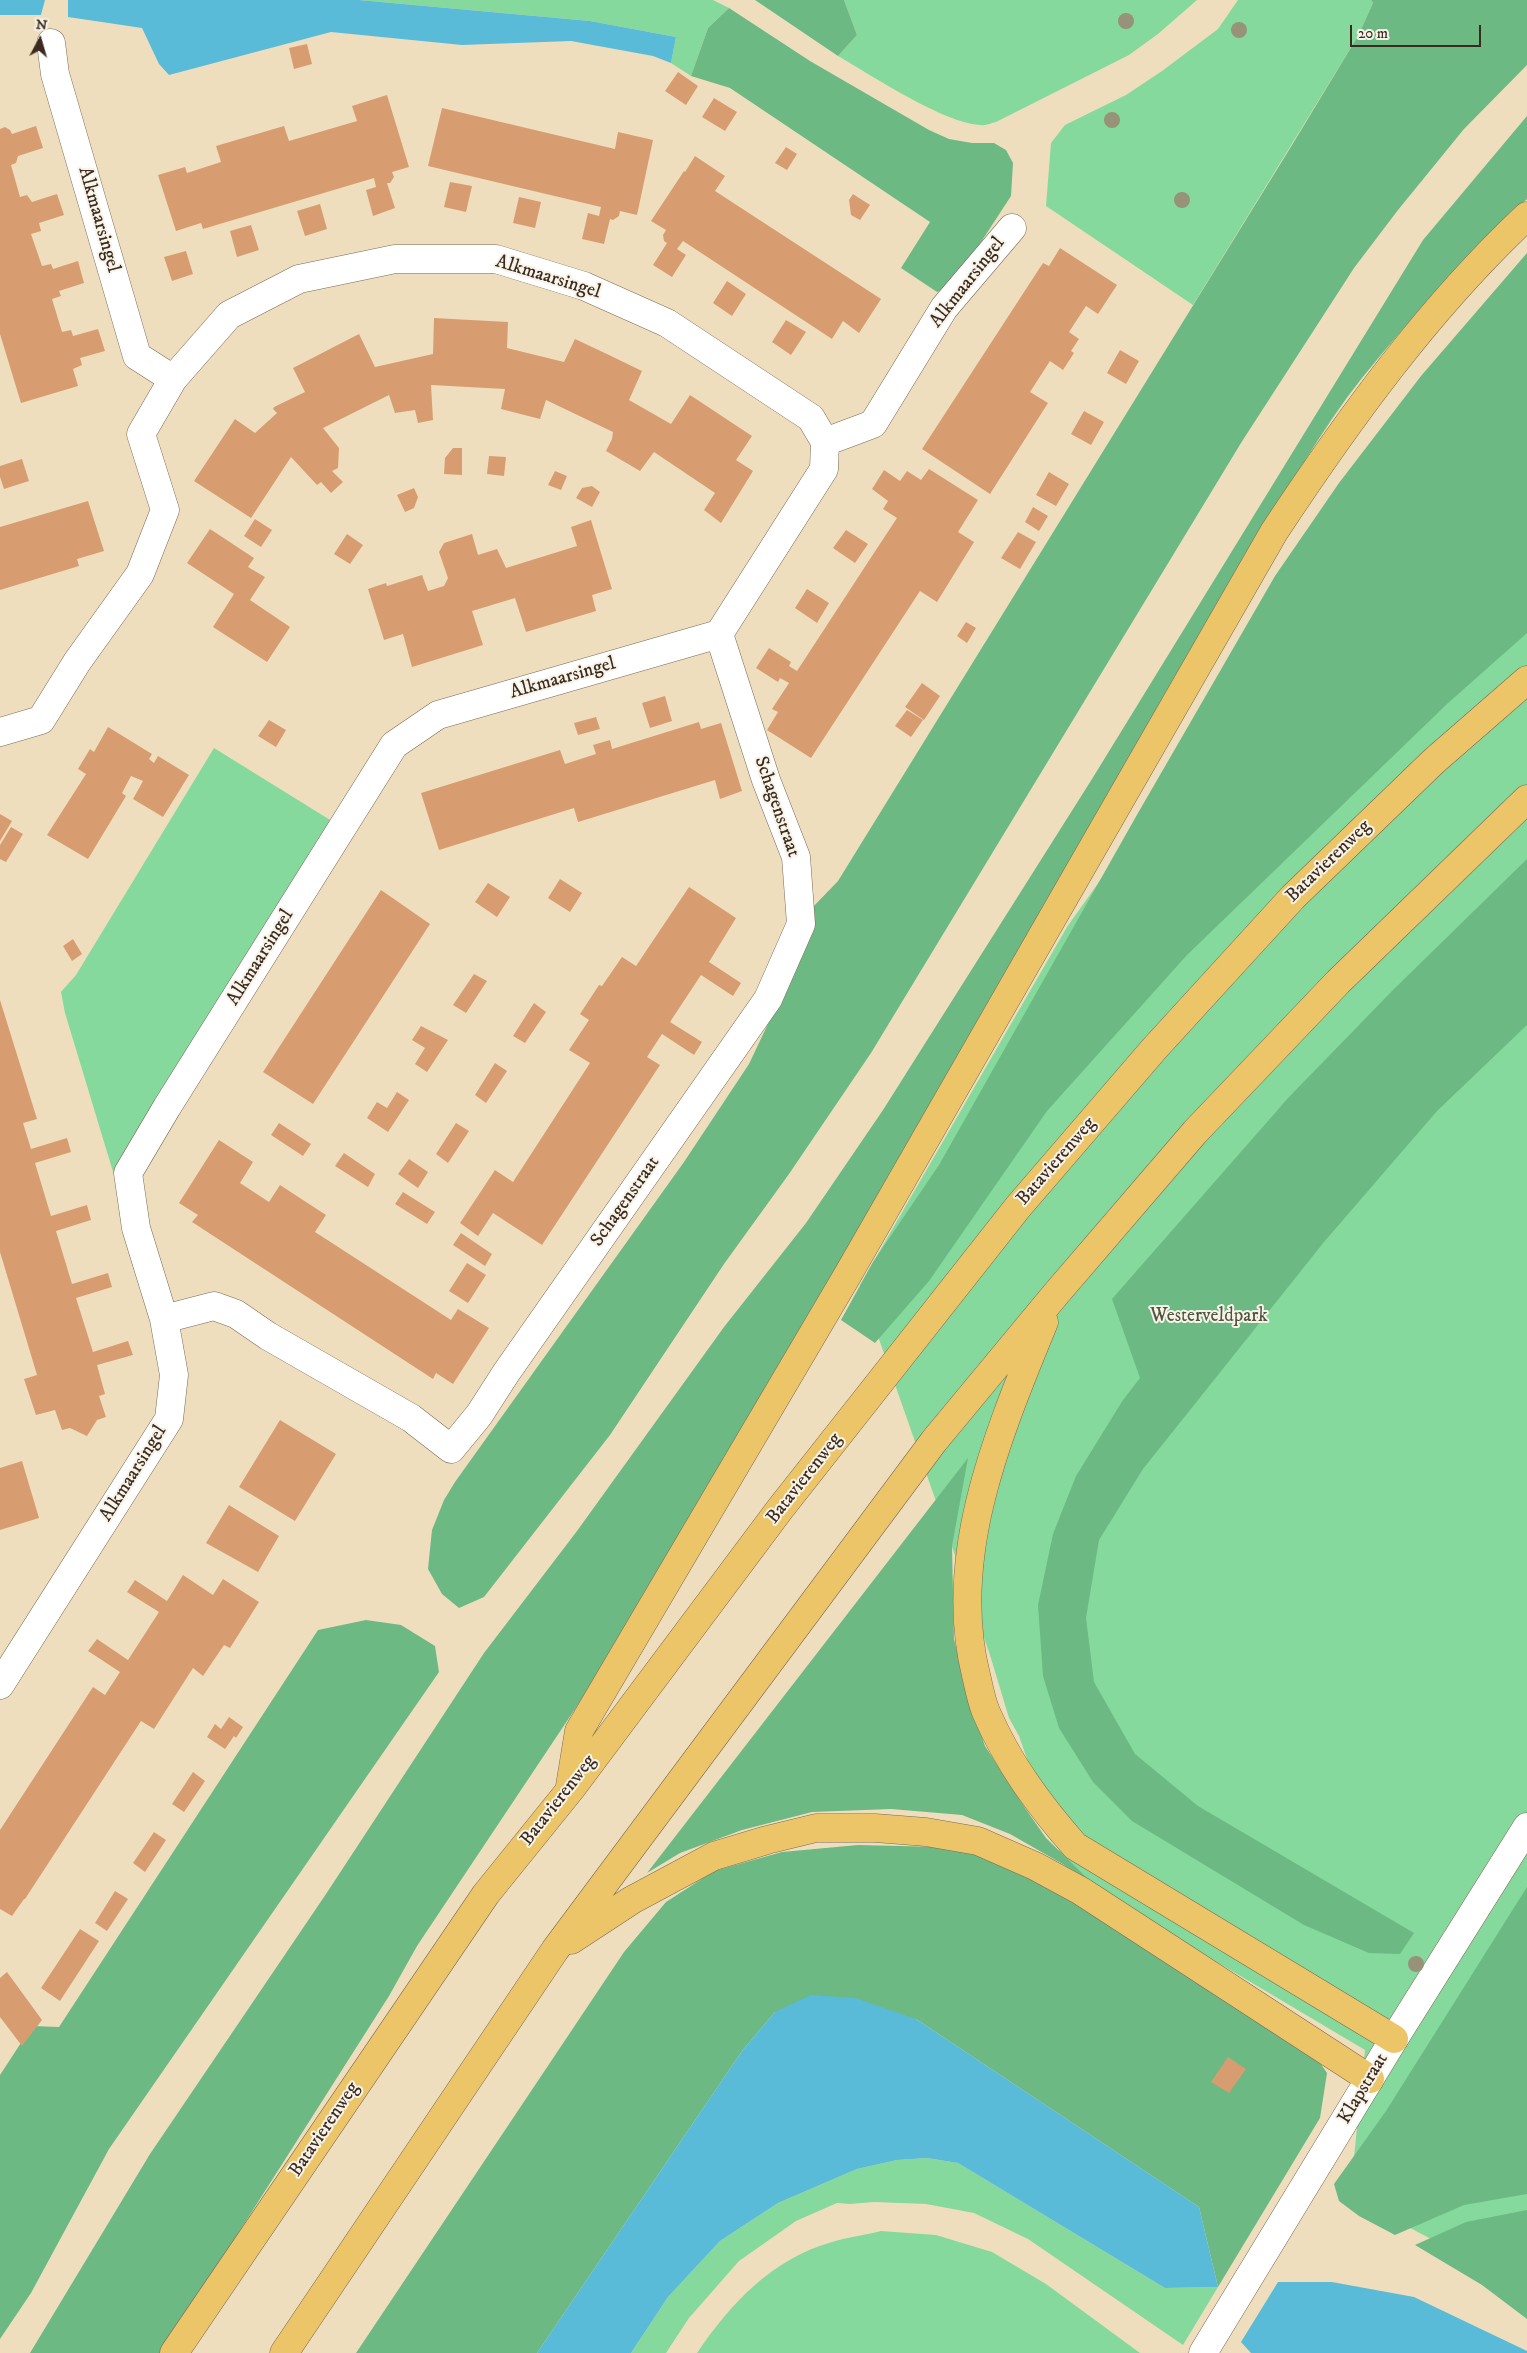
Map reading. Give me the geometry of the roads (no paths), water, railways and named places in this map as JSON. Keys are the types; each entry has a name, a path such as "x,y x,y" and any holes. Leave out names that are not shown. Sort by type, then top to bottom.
{"main road":[{"path":"570,1790 579,1731 847,1276 1274,532 1332,444 1395,361 1464,282 1527,216"},
{"name":"Batavierenweg","path":"174,2353 486,1894 570,1790 780,1509 1006,1223 1147,1057 1293,897 1434,761 1527,680"},
{"path":"284,2353 555,1950 934,1441 1055,1295 1208,1118 1338,982 1527,799"},
{"path":"1055,1295 1013,1398 983,1493 970,1550 966,1594 968,1645 985,1710 1007,1754 1039,1805 1075,1846 1394,2039"},
{"path":"555,1950 632,1900 714,1856 816,1828 875,1828 926,1832 978,1841 1066,1882 1370,2079"}],"street":[{"name":"Alkmaarsingel","path":"51,43 56,74 137,356 173,379"},
{"name":"Alkmaarsingel","path":"0,732 41,720 76,662 140,574 165,510 141,434 173,379 229,315 299,279 396,259 496,259 584,286 667,323 811,418 825,442 873,424 944,308 1012,228"},
{"path":"719,634 824,469 825,442"},
{"name":"Alkmaarsingel","path":"0,1685 169,1419 174,1375 164,1319 136,1228 128,1173 167,1107 394,745 438,715 719,634"},
{"name":"Schagenstraat","path":"164,1319 214,1306 236,1314 268,1336 411,1418 451,1449 479,1415 512,1364 768,999 801,924 796,857 766,780 719,634"},
{"name":"Klapstraat","path":"1203,2353 1394,2039 1527,1827"}],"water":[{"path":"0,0 45,0 41,15 0,15"},
{"path":"68,0 359,0 590,21 676,37 671,63 653,56 571,41 462,45 331,32 169,75 159,64 142,28 68,17"},
{"path":"811,1995 855,1998 916,2019 1199,2207 1218,2287 1165,2288 958,2163 927,2158 897,2160 857,2169 778,2203 720,2241 668,2297 631,2353 537,2353 742,2051 775,2012"},
{"path":"1278,2282 1332,2282 1414,2297 1527,2351 1527,2353 1251,2353 1241,2342"}],"park label":[{"name":"Westerveldpark","path":"1209,1317"}]}
